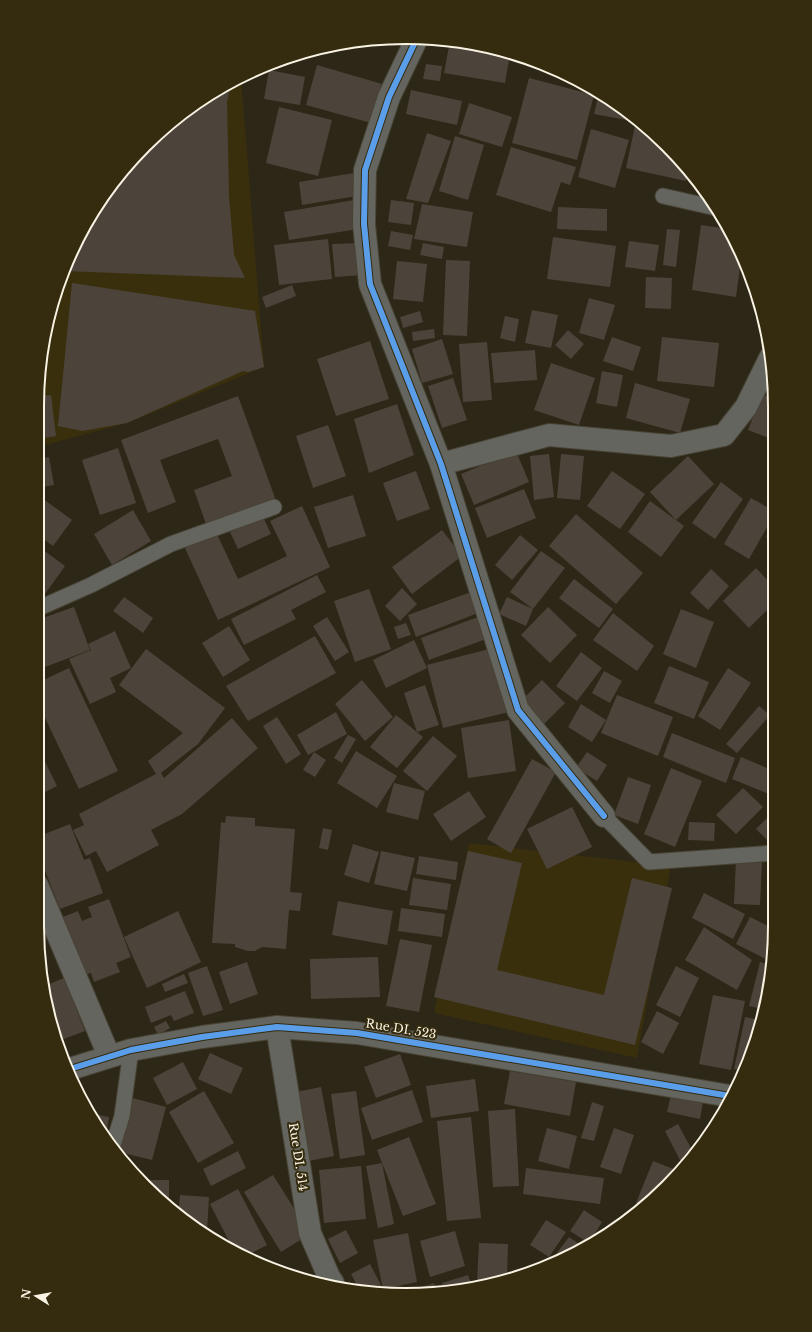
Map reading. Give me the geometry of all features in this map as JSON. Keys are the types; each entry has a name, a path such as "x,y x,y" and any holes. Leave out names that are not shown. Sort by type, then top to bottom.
{"street":[{"path":"414,44 389,97 365,170 364,224 370,284 441,464 518,710 604,816"},
{"path":"441,464 549,435 671,446 724,436 746,407 766,367"},
{"path":"44,902 109,1056"},
{"name":"Rue DI. 523","path":"73,1068 131,1050 202,1037 277,1027 357,1033 726,1095"},
{"name":"Rue DI. 514","path":"277,1027 310,1233 331,1280"}],"lane":[{"path":"663,196 708,206"},
{"path":"44,606 91,585 171,544 274,507"},
{"path":"604,816 649,862 768,853"},
{"path":"115,1140 122,1116 131,1050"}],"shaded area":[{"path":"241,83 264,367 127,423 44,445 44,406 47,359 56,312 63,290 81,246 92,225 105,205 134,167 167,134 186,119 225,92"},
{"path":"469,843 671,866 637,1058 434,1013"}],"building":[{"path":"449,47 477,51 509,59 505,83 444,73"},
{"path":"426,64 442,66 440,81 423,79"},
{"path":"317,65 382,84 371,123 306,105"},
{"path":"271,70 305,77 300,105 264,99 269,71"},
{"path":"529,78 590,94 594,96 577,160 512,143"},
{"path":"230,90 227,102 229,196 234,255 245,278 70,271 92,225 105,205 134,167 167,134 205,105"},
{"path":"411,90 462,101 457,125 406,114"},
{"path":"598,99 627,120 594,114"},
{"path":"469,103 512,117 502,147 459,134"},
{"path":"279,107 332,120 318,176 266,163"},
{"path":"635,126 662,150 678,167 687,178 686,181 626,168"},
{"path":"591,129 629,140 615,188 578,177"},
{"path":"427,133 451,141 428,203 406,199"},
{"path":"455,136 484,145 468,200 439,191"},
{"path":"511,147 576,167 570,185 561,182 551,212 496,195"},
{"path":"354,173 357,196 302,205 299,182"},
{"path":"354,200 358,229 289,240 284,212"},
{"path":"391,200 414,203 411,225 388,222"},
{"path":"422,204 473,212 467,247 414,239"},
{"path":"558,207 607,209 607,231 557,229"},
{"path":"701,225 722,228 740,267 736,297 692,290"},
{"path":"667,229 680,230 676,267 663,265"},
{"path":"391,231 413,235 410,250 388,246"},
{"path":"553,237 616,246 610,287 547,279"},
{"path":"328,239 332,279 279,285 274,245"},
{"path":"629,241 659,245 655,271 625,267"},
{"path":"361,243 363,275 335,277 332,244"},
{"path":"423,243 444,247 442,259 420,255"},
{"path":"446,260 470,261 467,336 443,335"},
{"path":"397,261 427,264 423,302 393,299"},
{"path":"646,277 672,278 671,309 645,308"},
{"path":"72,283 255,311 264,367 248,372 243,371 127,423 82,431 58,426"},
{"path":"292,285 296,296 266,308 262,297"},
{"path":"589,298 615,305 604,340 579,333"},
{"path":"532,310 558,315 551,348 525,343"},
{"path":"420,311 423,322 403,328 400,317"},
{"path":"505,316 519,319 515,342 500,338"},
{"path":"434,329 435,338 413,341 412,332"},
{"path":"568,330 584,344 571,359 555,345"},
{"path":"612,337 641,347 633,371 603,361"},
{"path":"662,337 719,343 714,387 657,381"},
{"path":"442,339 453,374 422,383 412,349"},
{"path":"370,341 389,399 336,416 317,359"},
{"path":"487,342 492,400 463,402 459,344"},
{"path":"535,350 537,380 494,383 491,353"},
{"path":"551,363 595,378 579,425 534,410"},
{"path":"602,371 623,375 617,407 596,403"},
{"path":"453,378 467,420 442,428 428,386"},
{"path":"635,383 690,399 680,433 626,418"},
{"path":"762,394 768,396 768,438 748,430"},
{"path":"51,395 56,436 44,438 44,406 44,396"},
{"path":"238,396 275,498 206,524 194,490 232,476 218,439 160,460 176,502 148,513 121,440"},
{"path":"397,404 414,455 369,473 354,419"},
{"path":"328,425 346,476 313,488 296,436"},
{"path":"118,448 136,503 100,515 82,460"},
{"path":"516,451 529,482 474,505 461,474"},
{"path":"549,454 554,497 534,500 530,456"},
{"path":"561,454 584,456 580,500 557,498"},
{"path":"688,456 714,484 676,520 650,492"},
{"path":"49,457 54,485 44,487 44,458"},
{"path":"416,471 430,509 397,521 383,483"},
{"path":"612,471 645,494 620,529 587,506"},
{"path":"721,482 743,499 715,539 692,523"},
{"path":"524,489 536,518 487,538 475,508"},
{"path":"353,495 366,536 328,548 314,507"},
{"path":"751,498 768,508 768,526 749,559 724,544"},
{"path":"44,499 72,520 53,546 44,539"},
{"path":"650,501 684,526 661,557 628,532"},
{"path":"302,506 330,567 218,620 184,546 216,532 238,579 287,556 270,521"},
{"path":"133,510 151,541 112,565 94,534"},
{"path":"576,514 643,573 616,604 549,546"},
{"path":"263,517 271,534 238,549 230,532"},
{"path":"442,530 462,556 412,594 392,567"},
{"path":"520,535 538,550 512,580 495,565"},
{"path":"44,550 65,566 44,595"},
{"path":"541,551 565,568 533,609 510,592"},
{"path":"756,568 768,581 768,609 749,628 723,601"},
{"path":"711,569 729,586 708,610 690,593"},
{"path":"317,575 326,592 291,610 296,619 244,645 231,619"},
{"path":"574,579 613,609 599,628 559,598"},
{"path":"402,588 417,604 400,621 385,606"},
{"path":"369,589 391,649 355,662 334,601"},
{"path":"471,592 478,613 416,637 408,615"},
{"path":"124,597 153,618 143,633 113,611"},
{"path":"507,597 533,609 526,626 499,614"},
{"path":"74,607 90,650 44,667 44,618"},
{"path":"548,607 577,635 550,663 521,635"},
{"path":"681,609 714,622 696,668 663,654"},
{"path":"613,613 654,646 637,671 593,640"},
{"path":"327,617 349,652 335,661 313,626"},
{"path":"478,617 486,639 429,660 421,638"},
{"path":"406,623 411,635 398,639 394,627"},
{"path":"229,626 250,660 223,677 202,643"},
{"path":"115,631 131,668 110,678 116,692 90,704 69,659 91,650 88,644"},
{"path":"315,636 336,673 248,721 226,686"},
{"path":"414,640 427,668 386,688 373,660"},
{"path":"493,648 509,712 443,728 427,665"},
{"path":"146,649 225,708 198,744 161,773 164,778 232,718 258,748 182,814 151,830 159,845 107,872 96,851 86,856 73,830 84,825 79,814 156,774 148,761 183,733 119,685"},
{"path":"581,652 602,668 577,701 556,686"},
{"path":"669,666 709,682 694,719 654,703"},
{"path":"69,668 118,771 79,789 44,716 44,680"},
{"path":"728,668 751,683 720,730 698,716"},
{"path":"604,671 622,681 610,703 592,693"},
{"path":"362,680 393,717 365,741 335,704"},
{"path":"542,680 565,703 544,724 521,701"},
{"path":"425,685 439,725 417,732 404,693"},
{"path":"617,695 673,717 658,756 601,733"},
{"path":"581,704 606,720 592,742 568,727"},
{"path":"759,706 768,713 768,717 737,753 726,744"},
{"path":"336,712 347,734 308,755 297,735"},
{"path":"396,715 423,737 397,768 370,747"},
{"path":"277,717 301,754 286,764 263,726"},
{"path":"509,720 516,771 468,778 461,728"},
{"path":"672,733 735,758 726,783 663,757"},
{"path":"348,735 356,739 342,763 334,758"},
{"path":"433,736 457,756 427,791 403,771"},
{"path":"356,751 397,776 377,808 337,783"},
{"path":"314,752 326,760 315,777 303,770"},
{"path":"587,752 607,765 597,781 576,768"},
{"path":"741,757 768,768 768,794 732,779"},
{"path":"44,759 57,786 44,792"},
{"path":"532,759 556,772 511,853 487,839"},
{"path":"671,768 702,781 675,847 644,834"},
{"path":"628,777 651,785 638,824 614,815"},
{"path":"394,783 425,791 418,820 386,812"},
{"path":"743,788 763,807 736,834 716,815"},
{"path":"469,791 486,817 451,841 433,814"},
{"path":"572,807 592,847 547,869 527,829"},
{"path":"226,816 255,818 255,826 295,829 290,892 302,893 300,911 289,910 286,949 262,947 255,951 248,951 235,947 235,944 212,943 221,822 225,823"},
{"path":"768,817 767,840 756,829"},
{"path":"689,822 715,823 714,841 688,840"},
{"path":"70,824 84,860 90,858 103,893 60,909 44,868 44,834"},
{"path":"323,828 332,830 328,850 319,848"},
{"path":"353,844 379,852 369,883 344,875"},
{"path":"381,851 415,858 407,891 374,884"},
{"path":"468,851 522,863 497,970 604,995 632,878 672,888 635,1045 434,997"},
{"path":"419,856 458,862 456,880 416,874"},
{"path":"736,860 762,861 760,905 734,904"},
{"path":"413,878 451,884 447,910 409,905"},
{"path":"704,893 745,914 733,939 692,918"},
{"path":"109,899 131,957 116,963 120,972 94,982 91,973 84,975 63,917 78,911 82,921 92,917 88,907"},
{"path":"338,901 393,911 387,945 332,935"},
{"path":"401,908 445,914 442,937 398,931"},
{"path":"178,911 201,962 147,988 124,937"},
{"path":"750,917 768,926 766,959 736,944"},
{"path":"704,927 752,960 737,990 685,960"},
{"path":"400,939 432,945 419,1012 386,1006"},
{"path":"378,957 380,997 311,999 310,959"},
{"path":"247,962 258,994 230,1004 219,972"},
{"path":"760,962 766,964 759,1008 749,1006"},
{"path":"207,966 223,1010 203,1016 188,973"},
{"path":"676,966 699,978 680,1017 656,1005"},
{"path":"184,974 188,983 165,992 162,984"},
{"path":"64,978 85,1031 62,1040 56,1020 49,984"},
{"path":"185,991 194,1013 174,1021 171,1015 151,1023 145,1007"},
{"path":"713,995 745,1001 731,1070 699,1064"},
{"path":"657,1011 679,1023 663,1054 641,1042"},
{"path":"745,1017 756,1019 738,1070 734,1069"},
{"path":"166,1021 170,1028 158,1035 154,1027"},
{"path":"210,1053 243,1068 231,1094 198,1079"},
{"path":"400,1054 411,1085 376,1098 364,1067"},
{"path":"183,1062 197,1089 167,1105 153,1078"},
{"path":"510,1071 576,1082 570,1116 504,1104"},
{"path":"475,1079 479,1111 431,1118 426,1086"},
{"path":"321,1087 334,1156 309,1161 296,1092"},
{"path":"412,1090 423,1122 372,1140 361,1108"},
{"path":"204,1091 234,1143 198,1163 169,1112"},
{"path":"356,1091 365,1155 340,1159 331,1094"},
{"path":"671,1095 703,1101 700,1119 667,1112"},
{"path":"129,1097 166,1107 152,1160 125,1153 117,1143"},
{"path":"592,1102 604,1106 594,1141 581,1138"},
{"path":"515,1109 519,1186 493,1187 488,1111"},
{"path":"97,1115 109,1117 107,1130"},
{"path":"471,1117 481,1218 447,1221 437,1121"},
{"path":"678,1124 691,1148 681,1162 665,1131"},
{"path":"547,1128 577,1136 569,1169 538,1161"},
{"path":"614,1128 634,1135 621,1174 600,1167"},
{"path":"409,1137 436,1204 403,1216 377,1150"},
{"path":"238,1151 246,1168 211,1186 203,1169"},
{"path":"653,1161 674,1169 645,1198 638,1204 636,1203"},
{"path":"382,1163 394,1224 378,1228 366,1166"},
{"path":"361,1166 366,1219 324,1223 319,1170"},
{"path":"526,1168 604,1178 600,1204 523,1194"},
{"path":"273,1175 310,1234 281,1252 244,1192"},
{"path":"148,1180 169,1180 169,1200"},
{"path":"238,1189 267,1245 251,1253 230,1242 210,1204"},
{"path":"180,1195 209,1197 207,1228 186,1213 179,1207"},
{"path":"584,1210 602,1222 594,1236 585,1241 570,1231"},
{"path":"546,1220 566,1232 549,1257 530,1245"},
{"path":"346,1230 358,1253 340,1263 328,1239"},
{"path":"455,1231 465,1266 430,1277 420,1241"},
{"path":"408,1233 417,1282 391,1287 383,1287 373,1240"},
{"path":"569,1237 579,1244 566,1251 555,1256"},
{"path":"479,1243 508,1244 507,1274 477,1281"},
{"path":"370,1264 382,1287 357,1285 351,1274"},
{"path":"468,1275 470,1282 443,1286 442,1283"},
{"path":"434,1283 435,1287 430,1287 421,1287"}],"cycle path":[{"path":"414,44 389,97 365,170 364,224 370,284 441,464 518,710 604,816"},
{"path":"73,1068 131,1050 202,1037 277,1027 357,1033 726,1095"}]}
